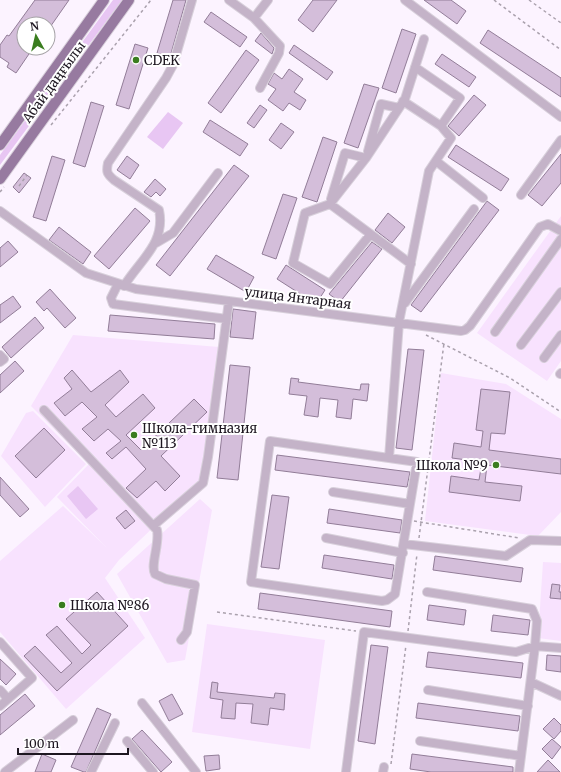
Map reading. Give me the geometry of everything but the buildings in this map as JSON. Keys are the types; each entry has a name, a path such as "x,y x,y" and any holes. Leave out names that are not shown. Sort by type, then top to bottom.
{"main road":[{"name":"Абай даңғылы","path":"0,144 104,0"},
{"name":"Абай даңғылы","path":"0,179 129,0"}],"street":[{"path":"156,243 161,218 159,210 114,180 107,174 106,170 108,163 154,96 173,65 192,0"},
{"path":"229,0 254,18 280,46 279,53 260,88"},
{"path":"254,18 268,0"},
{"path":"405,0 561,116"},
{"path":"370,235 330,284 293,263 305,213 330,204 366,158 401,105 424,39"},
{"path":"415,67 460,98 441,126"},
{"path":"366,158 378,110 381,104 401,105 441,126 451,138 429,171 399,322 388,458"},
{"path":"521,195 561,140"},
{"path":"330,204 345,153 366,158"},
{"path":"436,161 483,198"},
{"path":"218,173 174,233 156,243 111,298 112,304 227,319"},
{"path":"330,204 411,264"},
{"path":"403,305 474,209"},
{"name":"улица Янтарная","path":"0,211 86,273 121,285 229,301 465,330 470,326 540,227 548,224 561,231"},
{"path":"495,332 561,239"},
{"path":"521,345 561,292"},
{"path":"153,526 203,483 208,457 229,301"},
{"path":"544,358 561,335"},
{"path":"0,355 4,359 0,362"},
{"path":"44,410 157,530 158,536 153,568 155,574 166,579 192,583 195,585 187,632 181,640"},
{"path":"270,441 388,458 416,462 404,548 395,594 387,600 382,601 251,582 270,441"},
{"path":"333,492 410,504"},
{"path":"326,538 404,548 418,546 506,556 530,540 561,541"},
{"path":"427,592 532,609 537,621 531,682 519,772"},
{"path":"346,772 364,632 516,652 535,646 561,648"},
{"path":"0,642 32,678 0,706"},
{"path":"531,682 561,696"},
{"path":"0,690 8,699"},
{"path":"428,690 528,706"},
{"path":"142,703 196,772"},
{"path":"5,772 73,720"},
{"path":"91,772 115,723"},
{"path":"127,741 153,772"},
{"path":"420,742 521,756"}],"path":[{"path":"46,130 151,0"},
{"path":"494,0 561,50"},
{"path":"529,0 561,23"},
{"path":"19,186 27,175"},
{"path":"424,334 510,378 561,412"},
{"path":"386,768 407,637 444,343"},
{"path":"408,520 530,540"},
{"path":"217,612 364,632"}],"shaded area":[{"path":"113,0 122,0 0,165 0,155"},
{"path":"168,112 183,123 163,149 147,137"},
{"path":"561,216 561,361 547,381 477,333"},
{"name":"Школа-гимназия №113","path":"73,335 219,347 201,482 119,560 105,578 145,638 66,709 0,632 0,561 63,506 107,548 57,497 89,464 31,406"},
{"name":"Школа №9","path":"441,373 506,384 561,419 561,512 538,536 425,521"},
{"path":"33,411 86,464 45,507 1,456 26,413"},
{"path":"78,486 98,509 86,519 67,496"},
{"path":"200,499 212,510 185,660 167,663 117,574"},
{"path":"543,562 561,563 561,641 538,638"},
{"path":"207,624 325,640 310,749 192,732"}],"place":[{"name":"CDEK","path":"136,60"},
{"name":"Школа-гимназия №113","path":"134,435"},
{"name":"Школа №9","path":"496,465"},
{"name":"Школа №86","path":"62,605"}]}
